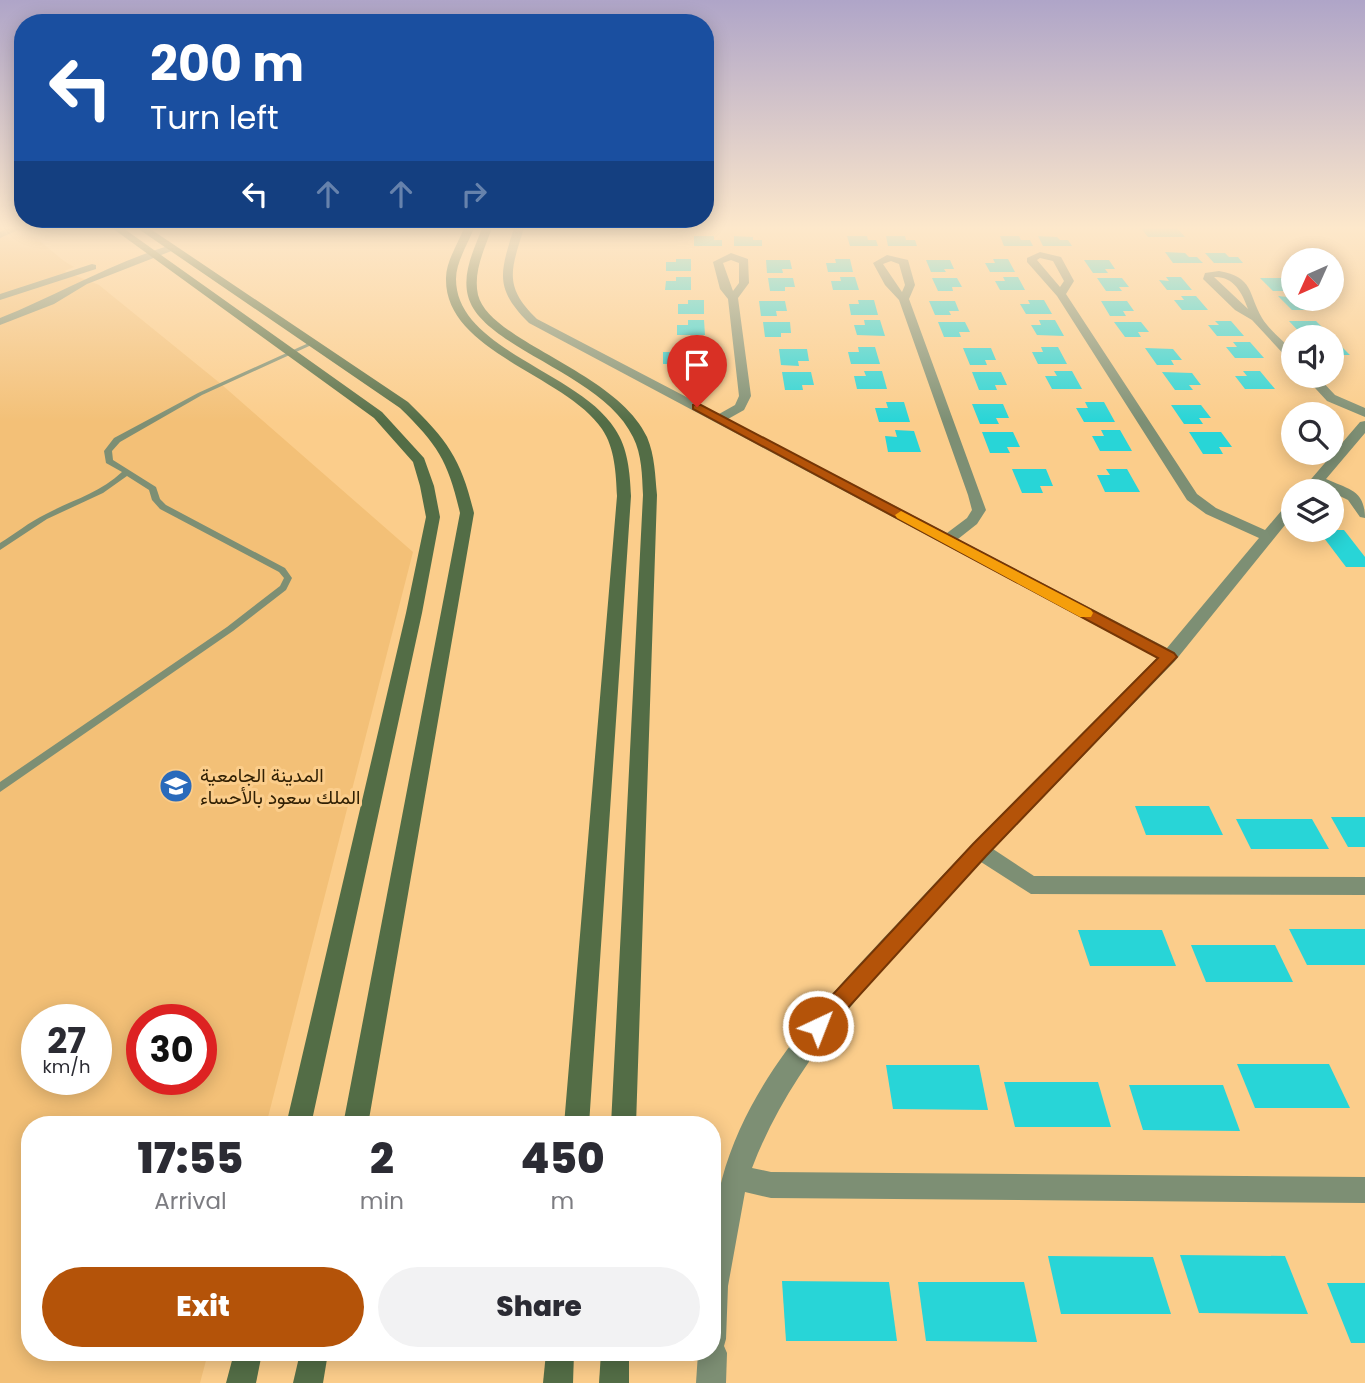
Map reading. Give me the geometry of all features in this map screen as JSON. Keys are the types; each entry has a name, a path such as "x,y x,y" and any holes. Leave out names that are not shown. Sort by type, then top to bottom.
{"main road":[{"path":"216,293 378,415 419,461 433,517 414,613 301,1116"},
{"path":"232,293 315,342 404,405 434,434 448,454 459,480 467,513 358,1116"},
{"path":"452,293 462,316 477,333 556,381 596,412 608,427 619,452 623,470 624,496 578,1116"},
{"path":"472,293 482,312 508,335 606,395 626,415 642,442 648,462 650,495 624,1116"},
{"path":"241,1383 246,1361"},
{"path":"308,1383 312,1361"},
{"path":"558,1383 559,1361"},
{"path":"614,1383 615,1361"}],"street":[{"path":"0,322 50,302 66,293"},
{"path":"510,293 513,300 533,321 1169,657"},
{"path":"1221,293 1256,318 1281,345"},
{"path":"1245,293 1253,302 1256,318"},
{"path":"1061,294 1192,496 1211,511 1266,536"},
{"path":"719,419 740,407 745,396 733,298"},
{"path":"904,299 979,510 972,521 948,540"},
{"path":"1321,388 1331,398 1365,413"},
{"path":"1318,479 1365,425"},
{"path":"1344,495 1353,497 1365,514"},
{"path":"721,1250 735,1178 757,1121 818,1026 979,850 1169,657 1281,519"},
{"path":"979,850 1031,885 1365,886"},
{"path":"735,1178 771,1185 1365,1190"},
{"path":"711,1383 712,1361"}],"lane":[{"path":"0,788 230,629 283,588 288,578 282,570 163,507 156,500 153,489 109,461 108,451 117,440 200,394 315,342"},
{"path":"0,547 49,515 100,495 127,472"}],"shaded area":[{"name":"المدينة الجامعية الملك سعود بالأحساء","path":"0,293 108,293 221,384 413,552 268,1116 21,1116 21,1361 206,1361 200,1383 0,1383"}],"building":[{"path":"1181,296 1196,296 1208,310 1182,310 1174,300 1184,300"},
{"path":"688,300 704,300 704,314 678,314 678,304 688,304"},
{"path":"858,300 874,300 878,315 851,315 849,304 859,304"},
{"path":"1028,300 1044,300 1052,314 1026,314 1020,304 1030,304"},
{"path":"759,301 785,301 787,311 776,311 777,316 761,316"},
{"path":"929,301 955,301 959,311 949,311 951,315 935,315"},
{"path":"1101,301 1127,301 1134,311 1123,311 1126,316 1110,316"},
{"path":"688,320 704,320 705,335 677,335 677,325 688,325"},
{"path":"864,320 880,320 885,336 857,335 854,325 865,325"},
{"path":"1039,320 1055,320 1064,336 1037,335 1031,325 1041,325"},
{"path":"1215,321 1231,321 1244,336 1217,336 1208,325 1219,325"},
{"path":"1289,321 1316,321 1320,325 1293,325"},
{"path":"763,322 790,322 791,333 781,333 781,337 765,337"},
{"path":"938,322 965,322 970,332 959,332 961,337 944,337"},
{"path":"1114,322 1141,322 1149,332 1138,332 1141,337 1125,337"},
{"path":"1233,342 1250,342 1264,358 1235,358 1226,347 1237,347"},
{"path":"692,347 692,364 663,364 663,352"},
{"path":"858,347 875,347 880,364 851,364 848,352 859,352"},
{"path":"1041,347 1058,347 1067,364 1038,364 1032,352 1043,352"},
{"path":"963,348 991,348 996,360 985,360 987,365 970,365"},
{"path":"1145,348 1173,349 1182,360 1171,360 1174,365 1157,365"},
{"path":"779,349 807,349 809,361 798,361 799,366 781,365"},
{"path":"864,371 882,371 887,389 857,389 854,376 866,376"},
{"path":"1054,371 1072,371 1082,389 1052,389 1045,376 1057,376"},
{"path":"1243,371 1260,371 1275,389 1245,389 1235,376 1247,376"},
{"path":"782,372 811,372 814,385 802,385 803,390 785,390"},
{"path":"972,372 1001,372 1007,385 995,385 997,390 979,390"},
{"path":"1162,372 1192,373 1201,385 1189,385 1193,390 1175,390"},
{"path":"886,402 904,402 910,422 879,422 875,408 888,408"},
{"path":"1085,402 1104,402 1115,422 1084,422 1076,408 1088,408"},
{"path":"972,404 1003,404 1009,418 996,418 999,424 980,424"},
{"path":"1171,405 1201,405 1211,418 1199,418 1203,424 1184,424"},
{"path":"895,430 914,431 921,452 888,452 885,436 897,437"},
{"path":"1101,430 1120,430 1132,451 1100,451 1092,436 1104,436"},
{"path":"982,432 1013,432 1020,447 1007,447 1010,453 990,453"},
{"path":"1189,432 1221,432 1232,447 1219,447 1223,454 1203,454"},
{"path":"1012,469 1046,469 1053,486 1040,486 1043,493 1022,493"},
{"path":"1106,469 1127,469 1140,492 1105,492 1097,475 1110,475"},
{"path":"1344,530 1365,557 1365,567 1346,567 1327,542 1344,542"},
{"path":"1135,806 1209,806 1223,835 1146,835"},
{"path":"1331,817 1365,817 1365,847 1348,847"},
{"path":"1236,819 1312,819 1329,849 1251,849"},
{"path":"1289,929 1365,929 1365,965 1307,965"},
{"path":"1078,930 1162,930 1176,966 1090,966"},
{"path":"1191,945 1275,945 1293,982 1206,982"},
{"path":"1237,1064 1329,1064 1350,1108 1255,1108"},
{"path":"886,1065 979,1065 988,1110 893,1109"},
{"path":"1004,1082 1098,1082 1111,1127 1015,1127"},
{"path":"1129,1085 1223,1085 1240,1131 1143,1130"},
{"path":"1180,1255 1285,1256 1308,1314 1199,1313"},
{"path":"1048,1256 1153,1257 1171,1314 1061,1314"},
{"path":"782,1281 889,1282 897,1341 786,1341"},
{"path":"918,1282 1024,1282 1037,1342 926,1341"},
{"path":"1327,1283 1365,1283 1365,1343 1351,1343"}],"slow traffic":[{"path":"901,515 1086,613"}],"place":[{"name":"المدينة الجامعية الملك سعود بالأحساء","path":"176,786"}],"route":[{"path":"697,407 1169,657 979,850 818,1026"}]}
